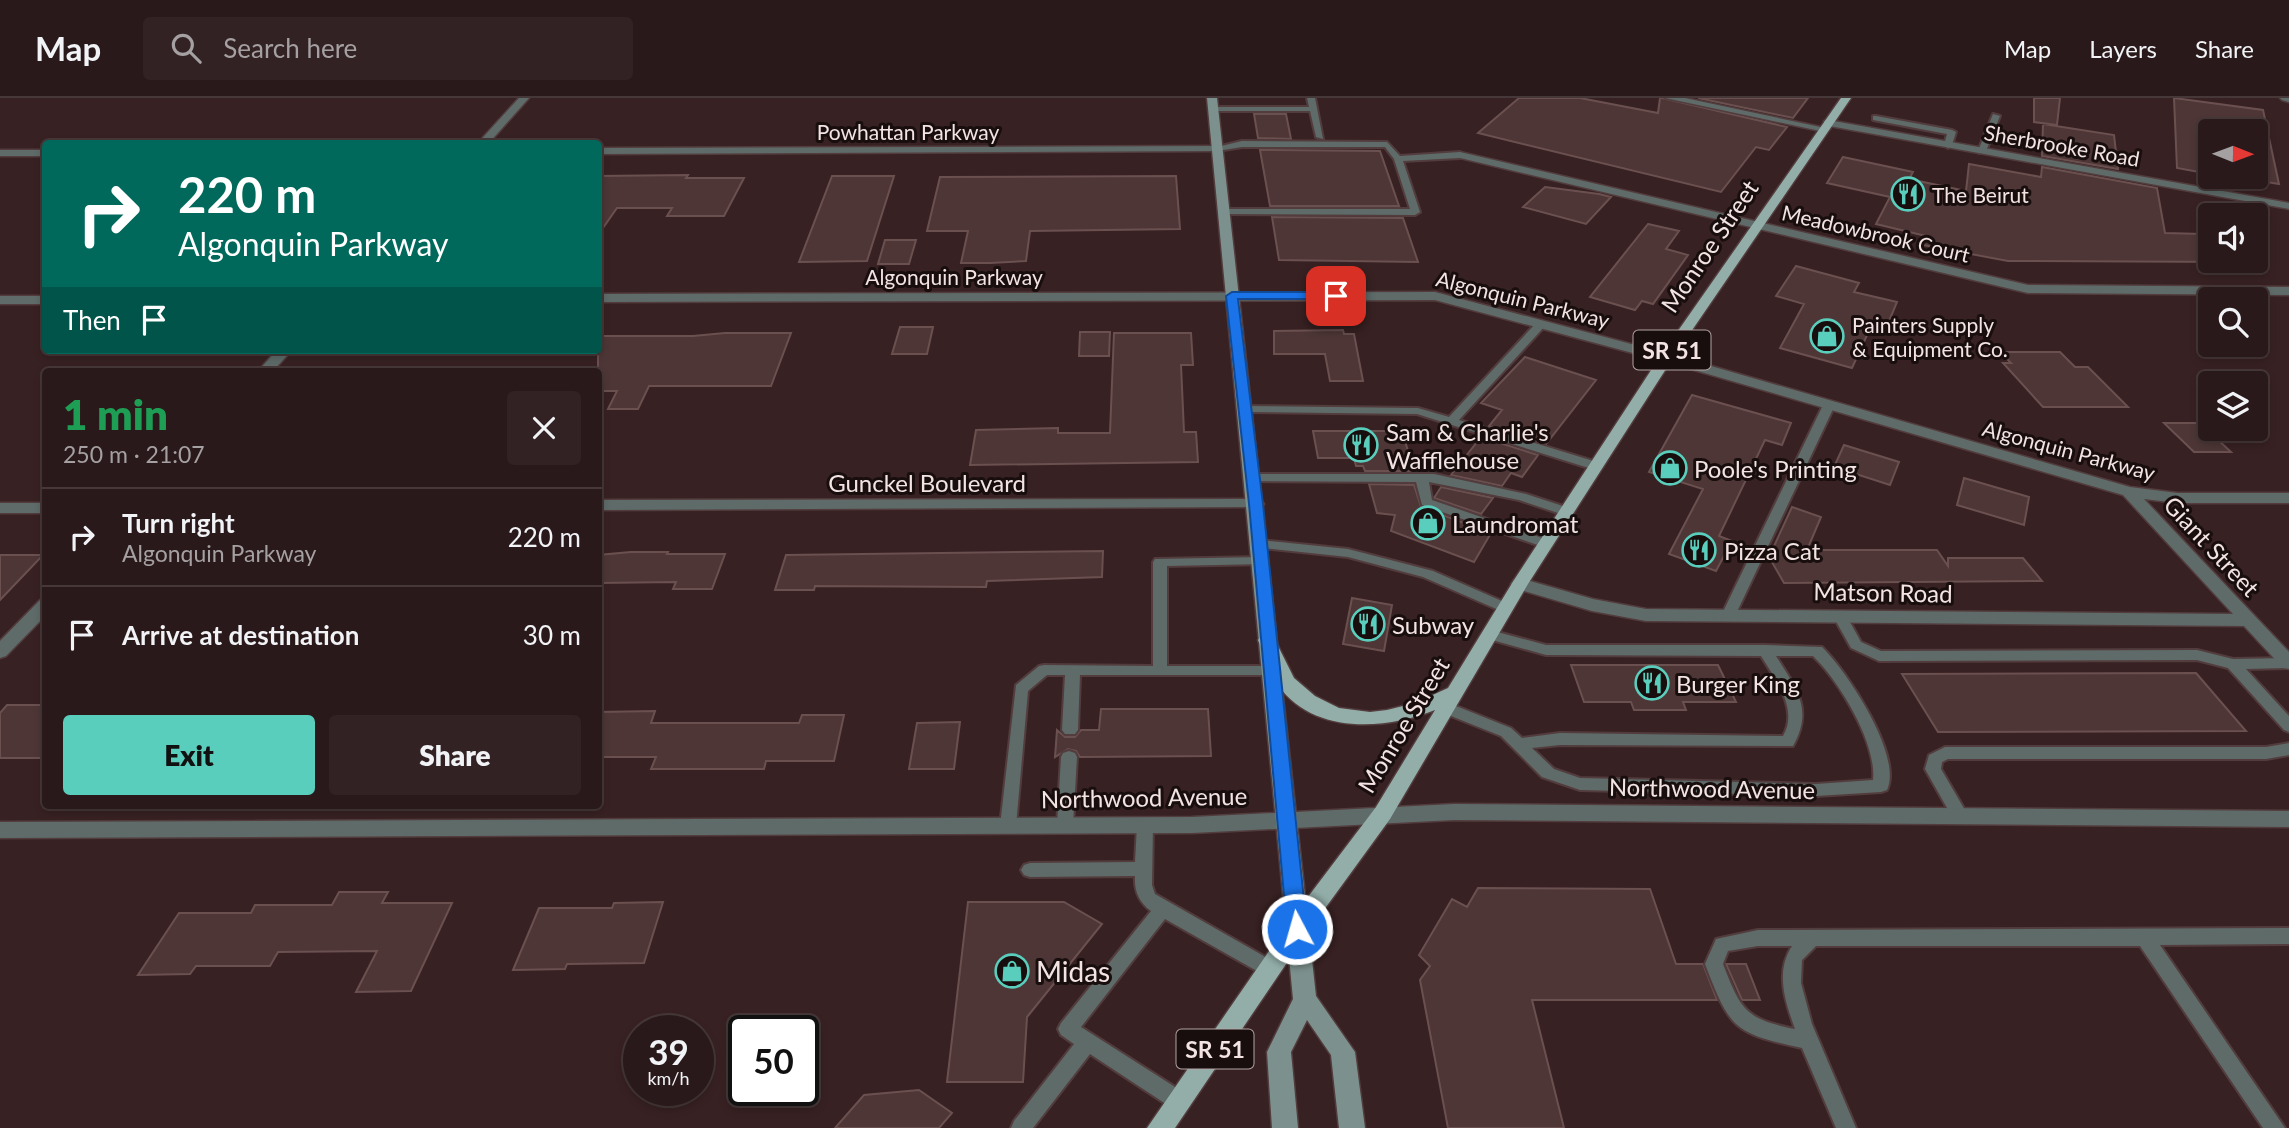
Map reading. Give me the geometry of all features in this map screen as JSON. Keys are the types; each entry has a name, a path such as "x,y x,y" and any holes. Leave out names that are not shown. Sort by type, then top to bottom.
{"main road":[{"name":"Monroe Street","path":"1160,1128 1297,929 1383,813 1520,584 1666,358 1846,98"},
{"path":"1212,104 1256,504 1270,671 1305,999 1343,1052 1352,1128"},
{"path":"1267,640 1285,680 1306,701 1344,718 1375,719 1400,715 1451,700"},
{"path":"1285,1128 1279,1052 1305,999"}],"street":[{"path":"485,140 524,98"},
{"name":"Sherbrooke Road","path":"1670,98 1982,150 2289,206"},
{"name":"Powhattan Parkway","path":"602,152 1217,148"},
{"path":"0,153 42,153"},
{"name":"Meadowbrook Court","path":"1460,155 2028,289 2289,291"},
{"name":"Algonquin Parkway","path":"602,298 1434,296 1666,358 2129,492 2178,498 2289,498"},
{"path":"0,300 42,300"},
{"path":"268,368 281,354"},
{"name":"Giant Street","path":"2129,492 2289,663"},
{"name":"Gunckel Boulevard","path":"602,505 1256,504"},
{"path":"0,508 42,508"},
{"name":"Matson Road","path":"1520,584 1592,605 1646,615 2249,620"},
{"path":"0,652 42,608"},
{"name":"Northwood Avenue","path":"0,830 1145,825 1383,813 1653,812 2289,819"}],"lane":[{"path":"1311,98 1320,137"},
{"path":"1212,104 1314,109"},
{"path":"1982,150 1996,116"},
{"path":"1876,118 1952,132 1948,145"},
{"path":"1217,148 1242,144 1387,145 1398,159 1415,212 1224,212"},
{"path":"1398,159 1460,155"},
{"path":"1452,421 1541,324"},
{"path":"1728,615 1829,405"},
{"path":"1245,409 1418,411 1597,466"},
{"path":"1252,478 1422,478 1454,481 1522,497 1567,512"},
{"path":"1422,478 1426,502 1546,544"},
{"path":"1160,671 1160,562 1260,552 1348,553 1428,574 1506,608"},
{"path":"1840,616 1856,645 1879,656 2197,654 2233,664 2289,663"},
{"path":"1451,700 1506,732 1548,773 1580,784 1816,790 1881,786 1884,779 1876,749 1830,660 1817,651 1546,650 1490,635"},
{"path":"1517,744 1560,739 1788,742 1797,730 1798,711 1765,650"},
{"path":"2233,664 2289,726"},
{"path":"1008,826 1021,689 1044,670 1270,671"},
{"path":"1070,730 1073,670"},
{"path":"1961,817 1933,769 1935,759 1945,753 2266,753 2289,749"},
{"path":"1065,825 1069,757"},
{"path":"1145,825 1143,885 1148,899 1270,970"},
{"path":"1030,870 1143,869"},
{"path":"1163,909 1068,1029 1179,1101"},
{"path":"1811,1041 1749,1028 1734,1013 1714,964 1722,944 1758,938 2289,936"},
{"path":"2145,937 2276,1128"},
{"path":"1812,938 1798,950 1791,970 1797,1005 1846,1128"},
{"path":"1021,1128 1087,1042"}],"building":[{"path":"1519,98 1580,98 1658,113 1662,98 1787,127 1769,150 1756,147 1721,192 1478,133"},
{"path":"1698,98 1808,98 1793,118"},
{"path":"2034,98 2060,98 2057,125 2034,122"},
{"path":"2174,98 2263,110 2265,119 2198,119 2198,172 2177,168"},
{"path":"1254,114 1286,114 1291,139 1258,138"},
{"path":"2043,124 2114,135 2118,169 2042,156"},
{"path":"2268,133 2279,184 2268,182"},
{"path":"1260,150 1380,151 1399,206 1270,206"},
{"path":"1843,157 1913,172 1909,179 1966,191 1969,164 2041,177 2042,167 2157,188 2165,233 2198,234 2198,262 2008,261 1923,245 1926,236 1876,224 1890,197 1827,183"},
{"path":"688,175 686,178 744,178 724,216 667,216 672,208 617,208 602,229 602,176"},
{"path":"832,176 894,176 867,261 799,262"},
{"path":"1176,176 1180,229 1030,231 1026,261 990,263 961,263 968,231 927,231 940,177"},
{"path":"1545,187 1611,197 1586,224 1523,207"},
{"path":"1272,217 1403,218 1418,262 1279,260"},
{"path":"1648,224 1679,231 1666,249 1688,255 1653,304 1642,301 1635,310 1590,297"},
{"path":"885,240 916,240 909,264 878,264"},
{"path":"1796,266 1859,283 1854,292 1897,302 1887,326 1873,322 1852,368 1780,348 1804,304 1776,296"},
{"path":"900,327 933,327 927,354 892,354"},
{"path":"1343,330 1344,334 1354,334 1363,381 1330,381 1325,354 1274,354 1274,331"},
{"path":"1080,332 1110,332 1109,356 1079,356"},
{"path":"791,333 771,386 649,386 638,409 608,409 617,391 602,391 602,368 598,368 598,354 602,354 602,336"},
{"path":"1114,333 1191,333 1193,365 1181,365 1184,432 1196,432 1198,462 970,465 976,430 1058,428 1058,433 1110,433"},
{"path":"2000,352 2060,352 2075,367 2088,367 2128,407 2043,407 2003,363 2011,363"},
{"path":"1525,357 1596,380 1546,444 1489,426 1502,410 1481,403"},
{"path":"1692,395 1791,423 1782,445 1765,440 1719,536 1732,541 1716,571 1669,554 1703,489 1649,472"},
{"path":"2164,423 2198,423 2198,441 2219,441 2231,452 2194,452"},
{"name":"Sam & Charlie's Wafflehouse","path":"1313,431 1402,431 1414,471 1365,471 1363,466 1356,466 1354,458 1318,458"},
{"path":"1481,437 1538,455 1522,477 1511,473 1502,486 1451,475"},
{"path":"1844,445 1899,462 1890,485 1834,467"},
{"path":"1964,478 2029,497 2024,525 1957,505"},
{"name":"Laundromat","path":"1369,484 1414,485 1421,507 1491,533 1474,562 1391,531 1395,515 1377,513"},
{"path":"1441,487 1493,498 1481,514 1434,498"},
{"path":"1792,507 1821,517 1807,550 1937,550 1948,566 1948,558 2023,558 2042,581 1784,583 1769,557"},
{"path":"1103,551 1102,577 987,581 986,587 815,586 814,590 775,590 786,555"},
{"path":"631,552 725,554 712,589 673,589 676,582 602,583 602,555"},
{"path":"0,555 42,555 42,556 0,600"},
{"name":"Subway","path":"1352,598 1392,605 1384,651 1343,644"},
{"name":"Burger King","path":"1571,665 1718,665 1736,702 1683,702 1686,710 1634,710 1631,702 1584,702"},
{"path":"2196,673 2246,731 1938,732 1902,674"},
{"path":"7,705 42,705 42,758 0,758 0,713"},
{"path":"1101,709 1208,709 1211,756 1080,757 1076,751 1068,749 1055,757 1057,730 1065,737 1075,737 1081,730 1099,730"},
{"path":"655,711 651,723 799,723 802,715 844,715 834,761 766,761 764,769 651,769 656,757 602,757 602,712"},
{"path":"960,722 954,769 909,769 917,723"},
{"path":"1478,888 1650,889 1676,964 1703,964 1717,1000 1532,1000 1564,1128 1448,1128 1420,980 1430,966 1419,955 1452,899 1467,907"},
{"path":"339,892 388,892 382,903 452,903 411,991 356,992 377,951 278,952 270,966 196,966 190,974 138,975 179,913 251,913 255,905 332,905"},
{"path":"663,902 644,963 567,964 565,969 513,970 539,908 612,908 614,903"},
{"name":"Midas","path":"968,902 1064,902 1102,924 1027,1017 1023,1082 947,1082"},
{"path":"1726,964 1746,964 1760,1000 1742,1000"},
{"path":"919,1090 952,1113 939,1128 835,1128 864,1095"}],"place":[{"name":"The Beirut","path":"1908,194"},
{"name":"Painters Supply & Equipment Co.","path":"1827,336"},
{"name":"Sam & Charlie's Wafflehouse","path":"1361,445"},
{"name":"Poole's Printing","path":"1670,468"},
{"name":"Laundromat","path":"1428,523"},
{"name":"Pizza Cat","path":"1699,550"},
{"name":"Subway","path":"1368,624"},
{"name":"Burger King","path":"1652,683"},
{"name":"Midas","path":"1012,971"}],"route":[{"path":"1297,929 1267,640 1256,504 1232,296 1336,296"}]}
